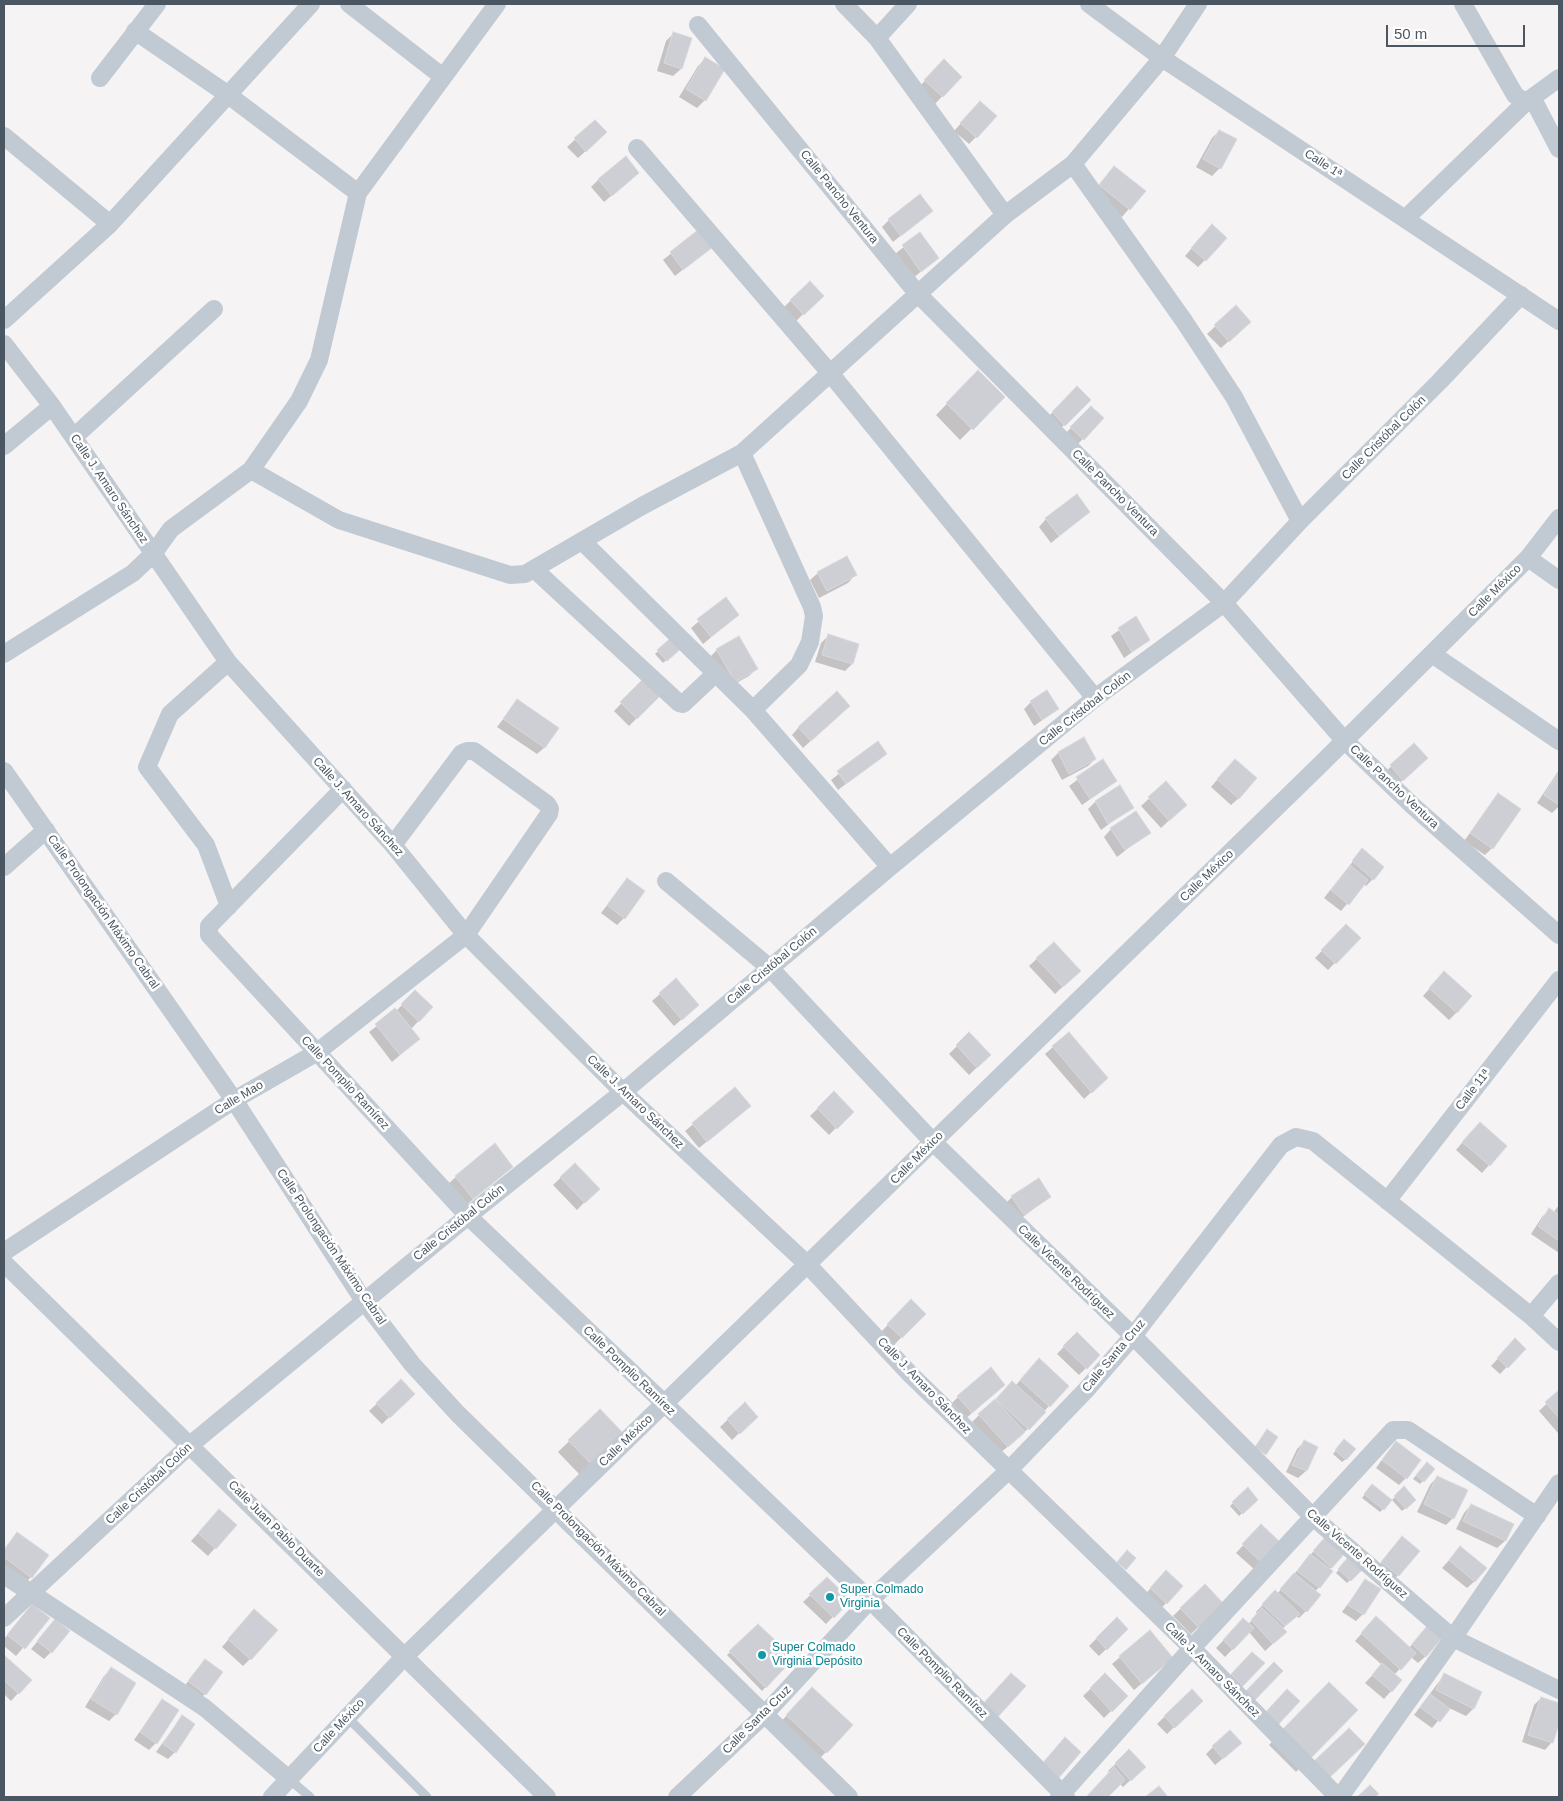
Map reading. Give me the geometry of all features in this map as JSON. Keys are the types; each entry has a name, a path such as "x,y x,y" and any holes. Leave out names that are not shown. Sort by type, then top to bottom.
{"street":[{"path":"100,78 156,4"},
{"path":"4,320 110,224 311,4"},
{"path":"349,4 443,77"},
{"path":"4,654 132,573 153,554 171,529 251,470 299,401 319,360 358,193 497,4"},
{"path":"844,4 877,38 1005,215"},
{"path":"877,38 908,4"},
{"name":"Calle 1ª","path":"1089,4 1105,9 1162,58 1559,320"},
{"path":"251,470 339,520 510,575 526,574 642,506 742,453 1005,215 1073,164 1162,58 1198,4"},
{"path":"1463,4 1515,96 1535,104 1559,149"},
{"name":"Calle Pancho Ventura","path":"698,26 917,293 1224,603 1344,740 1413,806 1559,935"},
{"path":"135,31 227,94 358,193"},
{"path":"1405,219 1526,102 1559,78"},
{"path":"4,136 110,224"},
{"path":"637,148 830,372 1095,698"},
{"path":"1073,164 1184,322 1234,397 1300,521"},
{"name":"Calle Cristóbal Colón","path":"4,1618 190,1445 468,1216 623,1092 890,867 1095,698 1224,603 1300,521 1433,388 1521,295"},
{"path":"74,438 214,309"},
{"name":"Calle J. Amaro Sánchez","path":"4,344 52,406 228,662 393,845 466,934 623,1092 807,1264 910,1374 1192,1648 1339,1797"},
{"path":"4,446 52,406"},
{"path":"742,453 812,607 814,616 810,642 799,665 753,710"},
{"name":"Calle México","path":"272,1797 404,1656 1432,654 1528,558 1559,518"},
{"path":"583,542 753,710 890,867"},
{"path":"1528,558 1559,580"},
{"path":"534,569 679,703 683,704 715,674"},
{"path":"1432,654 1559,741"},
{"path":"228,662 170,714 147,767 206,845 229,906 343,789"},
{"name":"Calle Mao","path":"4,1252 234,1100 316,1053 466,934 549,814 548,804 474,751 467,751 462,753 393,845"},
{"name":"Calle Prolongación Máximo Cabral","path":"4,771 234,1100 364,1301 412,1364 458,1414 557,1508 848,1797"},
{"path":"4,867 46,830"},
{"name":"Calle Vicente Rodríguez","path":"666,881 770,968 932,1142 1133,1336 1313,1517 1453,1638 1559,1690"},
{"name":"Calle Pomplio Ramírez","path":"229,906 208,930 209,935 468,1216 870,1600 1063,1796"},
{"name":"Calle 11ª","path":"1387,1201 1559,980"},
{"name":"Calle Santa Cruz","path":"678,1797 764,1714 870,1600 1008,1471 1086,1390 1133,1336 1281,1145 1296,1137 1313,1141 1531,1316 1559,1342"},
{"name":"Calle Juan Pablo Duarte","path":"4,1263 404,1656 539,1794"},
{"path":"1531,1316 1559,1284"},
{"path":"1063,1796 1192,1648 1393,1430 1408,1430 1537,1516"},
{"path":"1339,1797 1453,1638 1559,1482"},
{"path":"4,1575 205,1708 289,1779"}],"lane":[{"path":"347,1717 427,1797"},
{"path":"289,1779 310,1797"}],"building":[{"path":"673,32 692,38 682,69 664,63"},
{"path":"705,57 725,69 706,101 686,89"},
{"path":"944,59 962,77 943,97 924,80"},
{"path":"980,101 997,116 977,138 960,123"},
{"path":"595,120 607,132 586,152 574,138"},
{"path":"1219,130 1237,139 1221,169 1203,159"},
{"path":"626,156 639,173 612,196 598,179"},
{"path":"1114,166 1146,191 1130,210 1099,185"},
{"path":"920,194 933,211 901,236 888,219"},
{"path":"1212,224 1227,238 1206,261 1191,248"},
{"path":"699,229 713,247 683,270 670,252"},
{"path":"920,232 939,258 921,272 902,245"},
{"path":"810,281 824,296 804,315 790,300"},
{"path":"1236,305 1251,322 1229,342 1214,325"},
{"path":"978,370 1005,397 973,430 946,403"},
{"path":"1077,386 1091,400 1065,426 1052,412"},
{"path":"1091,406 1104,418 1084,440 1070,427"},
{"path":"1077,494 1090,512 1059,536 1045,518"},
{"path":"847,556 857,575 827,591 817,572"},
{"path":"726,597 739,615 711,637 697,619"},
{"path":"1136,616 1150,640 1132,652 1118,628"},
{"path":"828,634 859,644 853,664 822,655"},
{"path":"673,636 683,647 667,661 657,650"},
{"path":"739,636 758,669 735,682 716,649"},
{"path":"645,677 662,694 637,719 620,702"},
{"path":"1047,690 1059,709 1042,720 1030,701"},
{"path":"837,691 850,706 811,741 798,727"},
{"path":"517,699 559,728 545,748 503,719"},
{"path":"1084,737 1096,759 1069,774 1058,752"},
{"path":"878,741 887,754 846,784 837,771"},
{"path":"1414,743 1428,758 1403,781 1390,765"},
{"path":"1103,759 1117,781 1090,799 1076,777"},
{"path":"1235,759 1257,778 1239,799 1217,779"},
{"path":"1559,772 1559,805 1544,795"},
{"path":"1166,781 1187,805 1169,821 1148,797"},
{"path":"1120,785 1134,808 1108,824 1095,801"},
{"path":"1498,793 1521,809 1493,849 1470,833"},
{"path":"1136,811 1151,833 1125,850 1110,828"},
{"path":"1362,848 1384,867 1374,880 1352,861"},
{"path":"1351,866 1368,880 1349,905 1331,890"},
{"path":"627,878 645,891 625,919 607,905"},
{"path":"1346,924 1361,938 1336,964 1321,950"},
{"path":"1054,942 1081,971 1063,987 1036,958"},
{"path":"1444,971 1472,996 1457,1013 1429,988"},
{"path":"676,978 699,1005 682,1020 659,993"},
{"path":"415,990 433,1007 419,1022 401,1004"},
{"path":"395,1008 420,1039 400,1055 375,1024"},
{"path":"969,1032 991,1055 977,1068 956,1045"},
{"path":"1069,1032 1108,1078 1092,1093 1052,1046"},
{"path":"735,1087 751,1106 707,1142 692,1123"},
{"path":"834,1091 854,1112 837,1129 817,1108"},
{"path":"1480,1122 1507,1146 1490,1166 1462,1142"},
{"path":"495,1143 513,1167 473,1199 455,1176"},
{"path":"575,1163 600,1189 585,1203 560,1177"},
{"path":"1039,1178 1051,1197 1024,1215 1011,1196"},
{"path":"1549,1208 1559,1215 1559,1241 1538,1226"},
{"path":"911,1299 926,1314 902,1338 887,1324"},
{"path":"1077,1332 1100,1355 1087,1369 1063,1346"},
{"path":"1515,1338 1526,1349 1508,1368 1497,1358"},
{"path":"1039,1358 1069,1386 1050,1407 1020,1380"},
{"path":"991,1367 1005,1385 972,1413 957,1396"},
{"path":"401,1379 415,1394 390,1418 376,1403"},
{"path":"1012,1381 1046,1412 1029,1430 996,1399"},
{"path":"1559,1390 1559,1418 1545,1402"},
{"path":"995,1399 1025,1432 1008,1447 978,1414"},
{"path":"745,1402 758,1417 740,1434 727,1419"},
{"path":"600,1409 625,1435 593,1466 568,1440"},
{"path":"1267,1429 1278,1437 1266,1455 1255,1447"},
{"path":"1344,1439 1356,1449 1346,1460 1335,1450"},
{"path":"1304,1440 1318,1447 1307,1471 1292,1465"},
{"path":"1396,1441 1421,1460 1407,1479 1382,1460"},
{"path":"1427,1462 1435,1469 1424,1482 1416,1475"},
{"path":"1437,1476 1468,1490 1454,1519 1424,1504"},
{"path":"1372,1484 1392,1500 1384,1510 1364,1494"},
{"path":"1404,1486 1416,1500 1406,1509 1394,1496"},
{"path":"1248,1487 1258,1500 1243,1514 1232,1502"},
{"path":"1471,1504 1514,1524 1506,1541 1463,1521"},
{"path":"219,1509 237,1525 216,1549 198,1533"},
{"path":"1261,1524 1281,1543 1262,1563 1242,1544"},
{"path":"17,1532 49,1555 32,1578 4,1557 4,1550"},
{"path":"1326,1536 1345,1553 1332,1568 1313,1551"},
{"path":"1402,1536 1420,1551 1399,1576 1381,1562"},
{"path":"1460,1546 1487,1568 1475,1582 1449,1560"},
{"path":"1127,1550 1136,1558 1126,1570 1117,1562"},
{"path":"1310,1554 1333,1571 1320,1588 1297,1571"},
{"path":"1349,1556 1363,1569 1351,1581 1338,1569"},
{"path":"1166,1570 1183,1586 1167,1604 1150,1588"},
{"path":"1294,1573 1321,1595 1307,1612 1280,1589"},
{"name":"Super Colmado Virginia","path":"827,1577 851,1600 834,1618 809,1594"},
{"path":"1365,1579 1381,1589 1364,1615 1348,1605"},
{"path":"1205,1584 1224,1604 1199,1628 1180,1608"},
{"path":"1275,1590 1300,1614 1285,1626 1262,1604"},
{"path":"32,1604 50,1618 25,1649 7,1635"},
{"path":"1262,1608 1287,1632 1273,1644 1251,1620"},
{"path":"254,1609 278,1630 251,1660 228,1639"},
{"path":"1376,1616 1416,1653 1401,1670 1361,1633"},
{"path":"1117,1617 1128,1629 1107,1650 1096,1638"},
{"path":"1243,1618 1254,1628 1233,1650 1223,1640"},
{"path":"55,1619 70,1631 52,1653 37,1641"},
{"name":"Super Colmado Virginia Depósito","path":"758,1624 794,1658 766,1688 729,1651"},
{"path":"1427,1626 1442,1638 1426,1657 1412,1644"},
{"path":"1150,1630 1173,1658 1142,1684 1119,1656"},
{"path":"1252,1652 1265,1663 1243,1686 1231,1674"},
{"path":"4,1655 32,1680 19,1694 4,1680"},
{"path":"205,1659 223,1672 206,1695 188,1681"},
{"path":"1274,1662 1283,1671 1251,1704 1242,1695"},
{"path":"1382,1663 1402,1680 1392,1692 1372,1675"},
{"path":"111,1667 136,1683 117,1715 91,1699"},
{"path":"1011,1673 1026,1686 996,1719 981,1706"},
{"path":"1105,1673 1128,1696 1112,1712 1090,1688"},
{"path":"1444,1673 1482,1692 1474,1709 1436,1690"},
{"path":"1329,1682 1358,1710 1308,1761 1279,1733"},
{"path":"812,1687 853,1725 827,1753 786,1715"},
{"path":"1192,1689 1203,1701 1175,1728 1164,1716"},
{"path":"1287,1689 1300,1701 1276,1727 1263,1715"},
{"path":"1430,1694 1450,1709 1440,1722 1420,1707"},
{"path":"1541,1697 1559,1703 1559,1724 1553,1743 1528,1735"},
{"path":"162,1699 179,1710 157,1744 140,1732"},
{"path":"182,1715 195,1724 176,1753 163,1744"},
{"path":"1349,1728 1365,1744 1328,1779 1312,1763"},
{"path":"1230,1730 1242,1743 1223,1759 1212,1746"},
{"path":"1065,1737 1081,1752 1057,1780 1041,1765"},
{"path":"1129,1749 1146,1767 1131,1781 1115,1763"},
{"path":"1114,1767 1125,1780 1108,1797 1086,1797"},
{"path":"1370,1785 1379,1794 1375,1797 1357,1797"},
{"path":"1159,1786 1168,1797 1145,1797"}],"place":[{"name":"Super Colmado Virginia","path":"830,1597"},
{"name":"Super Colmado Virginia Depósito","path":"762,1655"}]}
